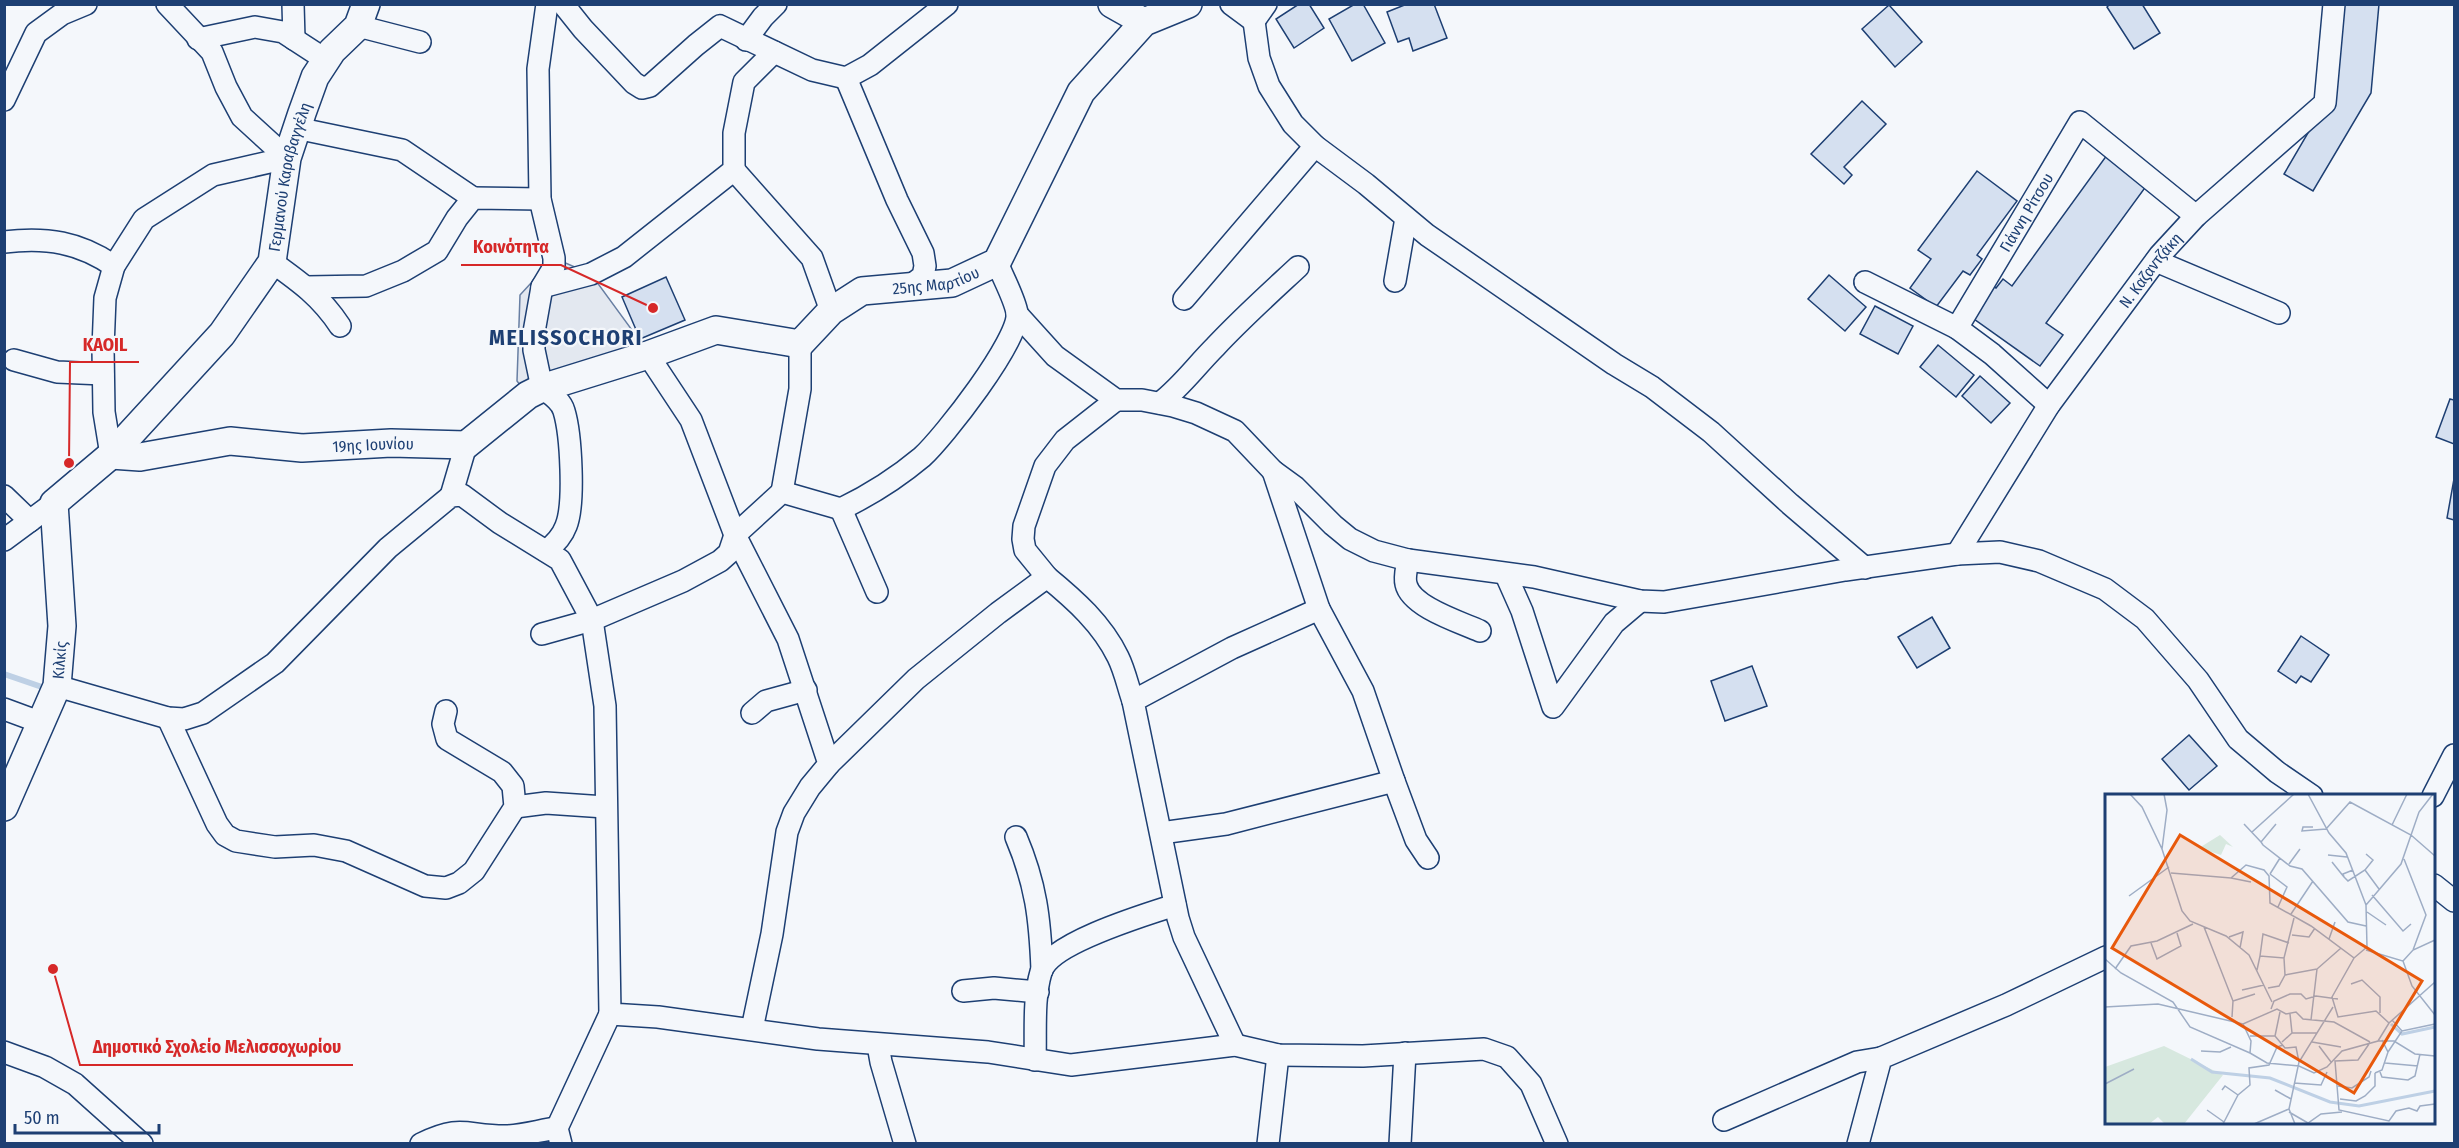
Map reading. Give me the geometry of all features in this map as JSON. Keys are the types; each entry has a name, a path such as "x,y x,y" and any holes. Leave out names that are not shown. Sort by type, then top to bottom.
{"main road":[{"path":"1112,4 1144,22 1188,4"},
{"name":"Γερμανού Καραβαγγέλη","path":"54,503 111,455 222,334 272,262 287,158 296,128 315,77 362,15"},
{"name":"25ης Μαρτίου","path":"800,344 831,311 862,291 952,283 997,262 1081,92 1144,22"},
{"path":"466,445 528,395 542,388 648,356 716,330 800,344"},
{"name":"19ης Ιουνίου","path":"111,455 140,457 230,441 303,448 392,443 466,445"},
{"name":"Κιλκίς","path":"4,807 57,686 62,626 54,503"}],"street":[{"path":"4,100 36,33 62,14 86,4"},
{"path":"167,4 212,52 226,87 242,117 287,158"},
{"path":"293,4 294,39"},
{"path":"546,551 562,535 567,524 572,489 564,409 555,397 542,388 534,350 534,332 542,287 554,267 540,198 538,69 547,4"},
{"path":"563,4 583,29 634,83 642,88 650,86 720,26 812,70 846,78 870,65 947,4"},
{"path":"1231,4 1260,13 1259,58 1269,86 1293,124 1315,146 1366,184 1406,218 1614,364 1652,387 1711,432 1864,568"},
{"name":"Ν. Καζαντζάκη","path":"1957,554 2049,405 2156,261 2196,216 2325,103 2334,4"},
{"path":"746,40 765,8"},
{"path":"362,15 420,42"},
{"path":"198,39 255,27 283,32 326,60"},
{"path":"774,52 744,82 734,133 734,170 812,258 831,311"},
{"path":"846,78 897,201 923,253 925,266 923,276 910,286"},
{"name":"Γιάννη Ρίτσου","path":"1957,328 2079,122 2196,216"},
{"path":"296,128 402,150 473,198 540,198"},
{"path":"1184,299 1315,146"},
{"path":"111,455 104,412 103,374 105,298 114,266 144,219 213,175 287,158"},
{"path":"542,287 591,274 624,257 734,170"},
{"path":"307,287 366,286 402,271 437,251 457,218 473,198"},
{"path":"1395,281 1406,218"},
{"path":"4,242 24,239 69,243 93,252 114,266"},
{"path":"2156,261 2279,313"},
{"path":"272,262 307,287 327,306 340,326"},
{"path":"997,262 1017,314 1055,356 1116,400 1160,403 1196,413 1235,431 1273,471 1295,487 1350,539 1374,551 1408,560 1534,578 1640,601 1664,602 1845,570 1957,554 2000,552 2039,561 2105,589 2145,619 2198,680 2238,739 2277,772 2310,794"},
{"path":"1160,403 1184,382 1250,311 1298,267"},
{"path":"1865,282 1957,328 1992,354 2049,405"},
{"path":"782,492 841,509 872,493 924,455 965,406 991,370 1014,329 1017,314"},
{"path":"542,634 592,620 683,581 720,561 729,553 735,535 782,492 800,390 800,344"},
{"path":"648,356 691,420 735,535 788,639 829,764"},
{"path":"14,360 57,372 103,374"},
{"path":"1116,400 1065,440 1045,466 1024,526 1023,539 1025,549 1047,577 1080,605 1118,657 1133,701 1175,905 1184,937 1235,1045"},
{"path":"57,686 168,718 184,719 203,713 275,663 388,548 451,496 466,445"},
{"path":"1273,471 1319,609 1363,691 1416,840 1428,858"},
{"path":"421,1143 456,1131 511,1140 559,1136 610,1014 604,706 592,620 560,560 500,523 462,495 451,496"},
{"path":"4,496 30,521"},
{"path":"4,540 54,503"},
{"path":"841,509 877,592"},
{"path":"1408,560 1406,584 1414,597 1425,607 1480,631"},
{"path":"1506,575 1522,611 1553,707 1614,623 1640,601"},
{"path":"752,1029 772,934 787,832 794,813 810,788 829,764 916,679 1047,577"},
{"path":"1133,701 1232,648 1319,609"},
{"path":"752,713 765,701 806,690"},
{"path":"4,709 42,723"},
{"path":"168,718 217,824 225,835 236,841 275,847 314,845 346,851 425,886 446,888 459,883 474,871 515,807 513,786 502,772 447,739 443,724 446,711"},
{"path":"2434,794 2454,755"},
{"path":"1161,833 1226,824 1394,781"},
{"path":"515,807 546,803 605,807"},
{"path":"1016,837 1036,892 1041,930 1042,970 1038,992 1035,1060"},
{"path":"2435,887 2454,901"},
{"path":"1042,970 1064,949 1116,924 1175,905"},
{"path":"1724,1120 1857,1062 1881,1058 2006,1005 2105,957"},
{"path":"963,992 994,988 1038,992"},
{"path":"610,1014 658,1017 752,1029 773,1034 878,1045 988,1052 1071,1065 1235,1045 1278,1055 1364,1056 1484,1049 1507,1057 1531,1084 1557,1143"},
{"path":"878,1045 905,1143"},
{"path":"4,1052 45,1067 75,1084 142,1143"},
{"path":"1400,1143 1405,1053"},
{"path":"1268,1143 1278,1055"},
{"path":"1858,1143 1881,1058"}],"shaded area":[{"path":"554,258 591,274 651,356 528,395 517,381 520,295"}],"building":[{"path":"1299,4 1309,4 1324,28 1294,48 1276,19"},
{"path":"1355,4 1363,4 1385,43 1352,61 1329,19"},
{"path":"1407,4 1434,4 1447,38 1413,51 1409,38 1398,42 1387,12"},
{"path":"2110,4 2142,4 2160,33 2134,49 2107,7"},
{"path":"2341,4 2379,4 2371,93 2313,191 2284,174 2336,85"},
{"path":"1889,5 1922,42 1895,67 1862,29"},
{"path":"1862,101 1886,124 1844,167 1852,175 1844,184 1811,154"},
{"path":"2107,155 2147,185 2046,323 2063,335 2040,366 1967,314 1989,284 1996,288 2003,279 2012,286"},
{"path":"1977,171 2017,201 1977,255 1982,259 1970,275 1963,271 1936,307 1910,288 1931,259 1918,250"},
{"path":"1829,275 1866,307 1845,331 1808,299"},
{"path":"666,277 685,320 640,339 622,297"},
{"path":"1875,306 1913,326 1898,354 1860,334"},
{"path":"1938,345 1974,375 1956,397 1920,367"},
{"path":"1980,376 2010,403 1991,423 1962,396"},
{"path":"2450,399 2454,400 2454,444 2436,437"},
{"path":"2454,479 2454,520 2447,518"},
{"path":"1932,617 1950,648 1917,668 1898,637"},
{"path":"2301,636 2329,655 2311,682 2301,676 2296,683 2278,671"},
{"path":"1752,666 1767,706 1725,721 1711,681"},
{"path":"2189,735 2217,766 2189,790 2162,759"}],"waterway":[{"path":"4,674 39,686"}],"place":[{"name":"Κοινότητα","path":"653,308"},
{"name":"KAOIL","path":"69,463"},
{"name":"Δημοτικό Σχολείο Μελισσοχωρίου","path":"53,969"}],"district":[{"name":"MELISSOCHORI","path":"566,337"}]}
